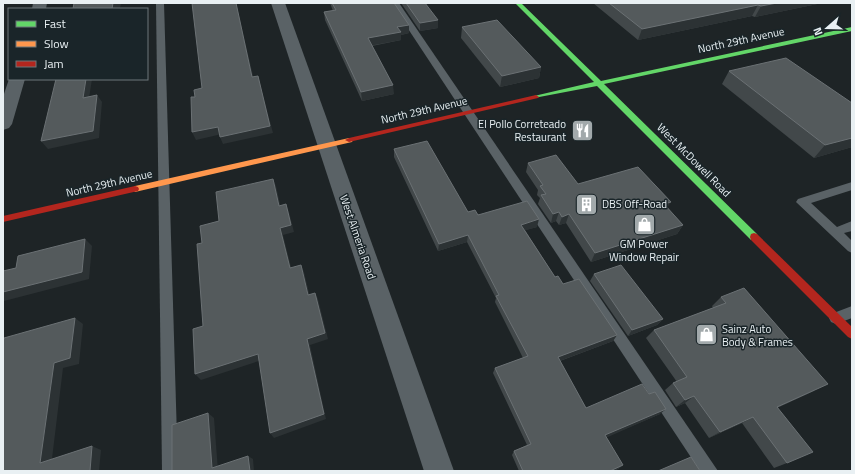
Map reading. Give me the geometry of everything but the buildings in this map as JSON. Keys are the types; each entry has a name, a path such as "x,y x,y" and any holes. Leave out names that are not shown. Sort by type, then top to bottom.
{"street":[{"name":"West Almeria Road","path":"278,3 439,471"},
{"name":"West McDowell Road","path":"518,3 852,334"},
{"name":"North 29th Avenue","path":"3,219 599,83 852,29"},
{"path":"3,124 17,80"}],"lane":[{"path":"160,3 170,471"},
{"path":"395,3 710,471"},
{"path":"852,186 802,202 852,248"},
{"path":"835,232 852,226"},
{"path":"836,318 852,312"}],"traffic: fast":[{"path":"518,3 754,237"},
{"path":"536,97 852,29"}],"traffic: slow":[{"path":"135,189 349,140"}],"traffic: jam":[{"path":"349,140 536,97"},
{"path":"3,219 135,189"},
{"path":"754,237 852,334"}],"place":[{"name":"El Pollo Correteado Restaurant","path":"582,130"},
{"name":"DBS Off-Road","path":"587,204"},
{"name":"GM Power Window Repair","path":"644,224"},
{"name":"Sainz Auto Body & Frames","path":"706,335"}]}
